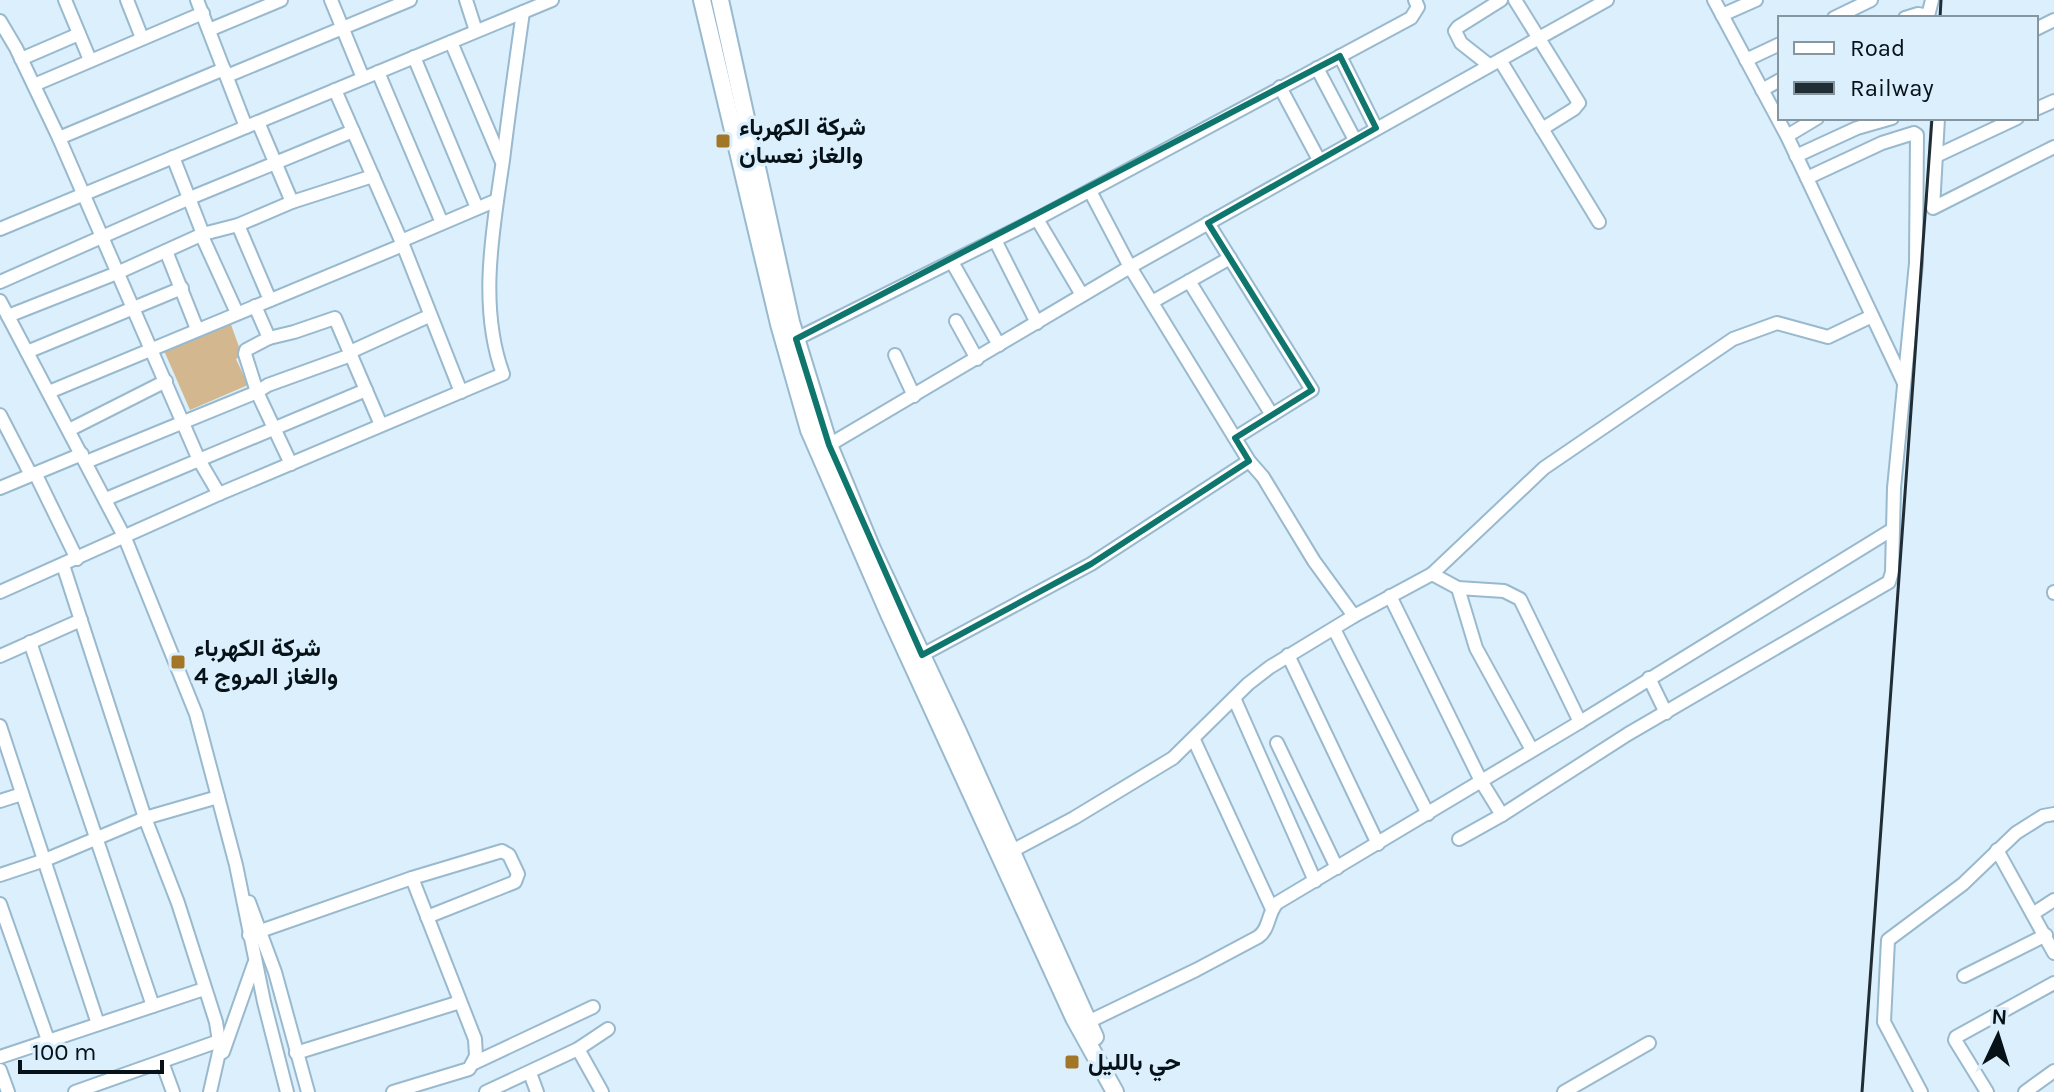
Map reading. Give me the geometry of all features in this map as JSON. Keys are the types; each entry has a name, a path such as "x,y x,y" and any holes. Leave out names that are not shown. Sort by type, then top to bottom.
{"main road":[{"path":"702,0 779,324 809,430 883,601 1074,1018 1115,1092"},
{"path":"720,0 796,339 829,445 872,549 1088,1022 1102,1054 1106,1073"}],"street":[{"path":"65,0 90,60"},
{"path":"127,0 142,38"},
{"path":"197,0 226,72 275,163 292,202"},
{"path":"209,30 281,0"},
{"path":"331,0 363,78"},
{"path":"59,138 410,0"},
{"path":"466,0 476,31"},
{"path":"0,229 451,42 524,7 552,0"},
{"path":"796,339 1037,219 1411,18 1418,7 1415,0"},
{"path":"1501,0 1455,31 1461,43 1495,62 1542,129 1599,222"},
{"path":"1515,0 1579,103 1542,129"},
{"path":"829,445 1130,267 1607,0"},
{"path":"1714,0 1778,119"},
{"path":"1722,15 1756,0"},
{"path":"1838,16 1871,0"},
{"path":"0,592 219,494 503,374 493,332 489,292 497,200 524,7"},
{"path":"34,85 203,13"},
{"path":"0,21 59,138 199,460 219,494"},
{"path":"21,59 79,34"},
{"path":"451,42 502,163"},
{"path":"1746,60 1778,45"},
{"path":"1340,56 1376,128"},
{"path":"414,57 477,208"},
{"path":"1317,68 1355,140"},
{"path":"378,72 442,223"},
{"path":"1762,90 1778,81"},
{"path":"1280,87 1319,160"},
{"path":"335,90 402,243 461,392"},
{"path":"1778,120 1904,383"},
{"path":"1787,136 1814,120"},
{"path":"1796,156 1857,128 1885,120"},
{"path":"1938,120 1932,205 1936,208 2054,147"},
{"path":"1936,156 2013,120"},
{"path":"0,282 190,198 353,131"},
{"path":"1459,839 1887,583 1892,572 1904,383 1916,263 1917,135 1914,133 1882,143 1807,178"},
{"path":"173,157 237,313"},
{"path":"8,316 117,273 202,234 238,225 292,202 373,176"},
{"path":"1090,191 1130,267 1249,461 1263,477 1314,561 1354,616"},
{"path":"49,392 270,300 497,200"},
{"path":"1037,219 1082,295"},
{"path":"1208,223 1312,390 1235,438"},
{"path":"238,225 270,300"},
{"path":"995,240 1037,323"},
{"path":"166,251 197,329"},
{"path":"1152,302 1230,258"},
{"path":"952,262 999,345"},
{"path":"1189,281 1272,415"},
{"path":"27,352 182,288"},
{"path":"0,301 125,538 196,714 255,933 275,972 308,1092"},
{"path":"255,306 269,338"},
{"path":"0,488 257,392 429,316"},
{"path":"1012,851 1173,758 1248,684 1288,655 1432,574 1544,468 1733,339 1777,323 1828,337 1872,316"},
{"path":"291,464 257,392 245,354 246,350 269,338 335,318 381,425"},
{"path":"956,321 977,359"},
{"path":"895,355 914,396"},
{"path":"69,430 166,381"},
{"path":"106,499 366,390"},
{"path":"0,415 77,559"},
{"path":"922,655 1091,564 1249,461"},
{"path":"1272,909 1893,529"},
{"path":"63,565 145,818 178,903 216,1022 218,1062"},
{"path":"1432,574 1458,588 1504,591 1520,599 1580,722"},
{"path":"1458,588 1476,648 1532,750"},
{"path":"1390,596 1481,781 1502,815"},
{"path":"0,656 81,620"},
{"path":"1334,629 1428,814"},
{"path":"30,642 153,1006"},
{"path":"1288,655 1378,844"},
{"path":"1649,678 1666,713"},
{"path":"1234,698 1315,881"},
{"path":"0,726 98,1024"},
{"path":"1088,1022 1196,970 1258,937 1267,927 1272,909 1194,740"},
{"path":"1277,743 1337,868"},
{"path":"0,801 22,794"},
{"path":"0,875 45,860 145,818 218,797"},
{"path":"1915,1090 1883,1018 1888,940 1963,884 2016,833 2043,816 2054,814"},
{"path":"1997,850 2054,953"},
{"path":"255,933 412,878 502,851 509,855 518,874 515,882 427,917"},
{"path":"412,878 477,1048 474,1063"},
{"path":"2034,913 2054,900"},
{"path":"0,904 48,1040"},
{"path":"210,1092 254,961 255,933"},
{"path":"1964,976 2046,935"},
{"path":"254,961 287,1092"},
{"path":"1987,1092 1956,1037 2054,983"},
{"path":"0,1057 204,989"},
{"path":"296,1053 460,1002"},
{"path":"393,1092 469,1069 474,1063 593,1007"},
{"path":"486,1092 578,1049 608,1029"},
{"path":"75,1092 219,1041"},
{"path":"1564,1092 1649,1043"},
{"path":"578,1049 602,1092"},
{"path":"162,1062 173,1092"},
{"path":"0,1070 8,1092"},
{"path":"2025,1092 2054,1071"},
{"path":"530,1073 537,1092"}],"highlighted area":[{"path":"1340,56 1376,128 1208,223 1312,390 1235,438 1249,461 1091,564 922,655 829,445 796,339"}],"shaded area":[{"path":"229,319 242,355 236,359 248,385 190,410 162,346"}],"railway":[{"path":"1940,16 1941,0"},
{"path":"1862,1092 1932,120"}],"place":[{"name":"شركة الكهرباء والغاز نعسان","path":"723,141"},
{"name":"شركة الكهرباء والغاز المروج 4","path":"178,662"},
{"name":"حي بالليل","path":"1072,1062"}]}
